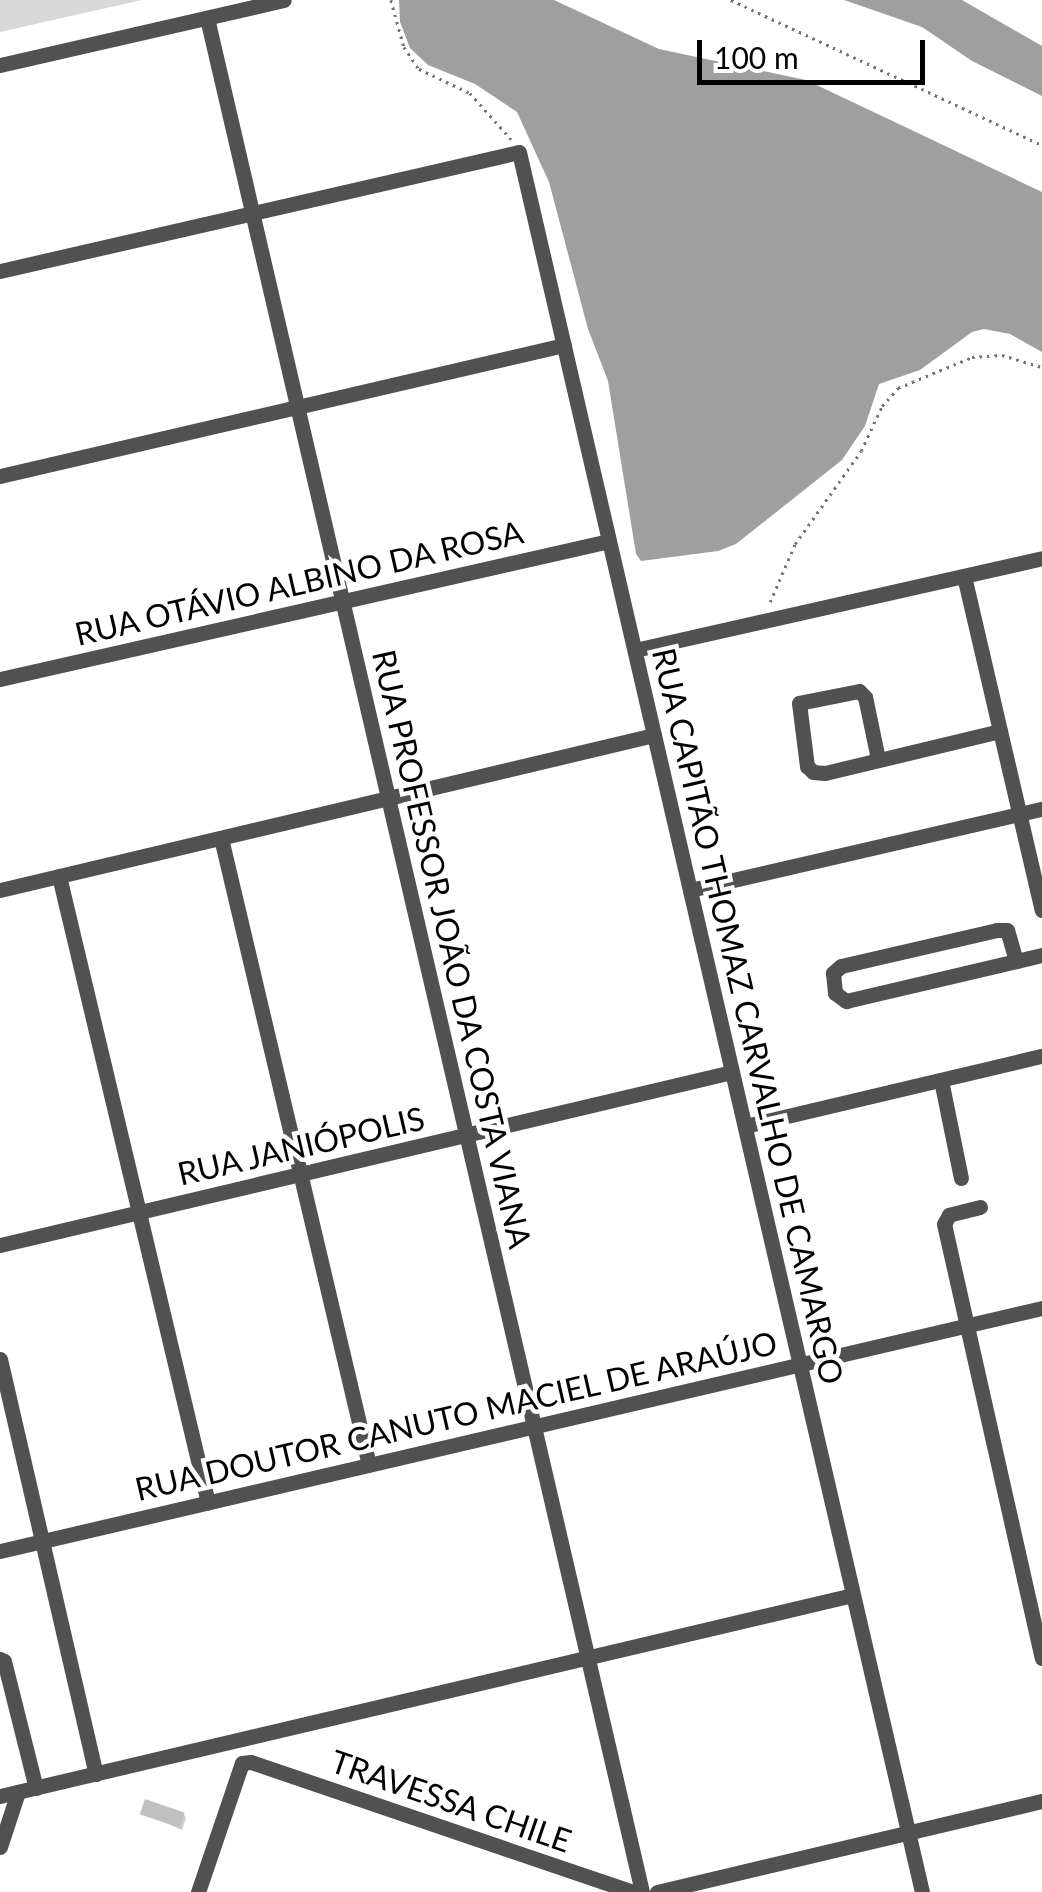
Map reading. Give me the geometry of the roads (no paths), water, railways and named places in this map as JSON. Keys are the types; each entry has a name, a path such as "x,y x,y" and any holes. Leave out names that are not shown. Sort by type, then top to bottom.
{"street":[{"path":"0,66 284,0"},
{"name":"RUA PROFESSOR JOÃO DA COSTA VIANA","path":"207,18 642,1892"},
{"name":"RUA CAPITÃO THOMAZ CARVALHO DE CAMARGO","path":"253,213 519,152 922,1892"},
{"path":"0,271 253,213"},
{"path":"0,476 564,345"},
{"name":"RUA OTÁVIO ALBINO DA ROSA","path":"0,680 609,540"},
{"path":"635,650 1042,558"},
{"path":"964,576 1042,910"},
{"path":"878,760 865,697 858,691 799,703 807,766 814,772 878,760 1000,731"},
{"path":"0,890 654,735"},
{"path":"690,890 1042,809"},
{"path":"220,838 369,1465"},
{"path":"59,876 208,1503"},
{"path":"1016,960 1008,930 997,930 841,966 833,973 835,993 846,1001 1042,955"},
{"path":"745,1126 1042,1056"},
{"name":"RUA JANIÓPOLIS","path":"0,1245 732,1072"},
{"path":"941,1080 960,1178"},
{"path":"980,1207 949,1215 944,1224 1042,1658"},
{"name":"RUA DOUTOR CANUTO MACIEL DE ARAÚJO","path":"0,1551 1042,1308"},
{"path":"0,1359 96,1774"},
{"path":"0,1796 207,1748 244,1749 272,1732 853,1595"},
{"path":"0,1659 4,1661 36,1788"},
{"path":"198,1892 244,1749"},
{"name":"TRAVESSA CHILE","path":"244,1749 633,1892"},
{"path":"0,1847 18,1792"},
{"path":"657,1892 1042,1801"}]}
